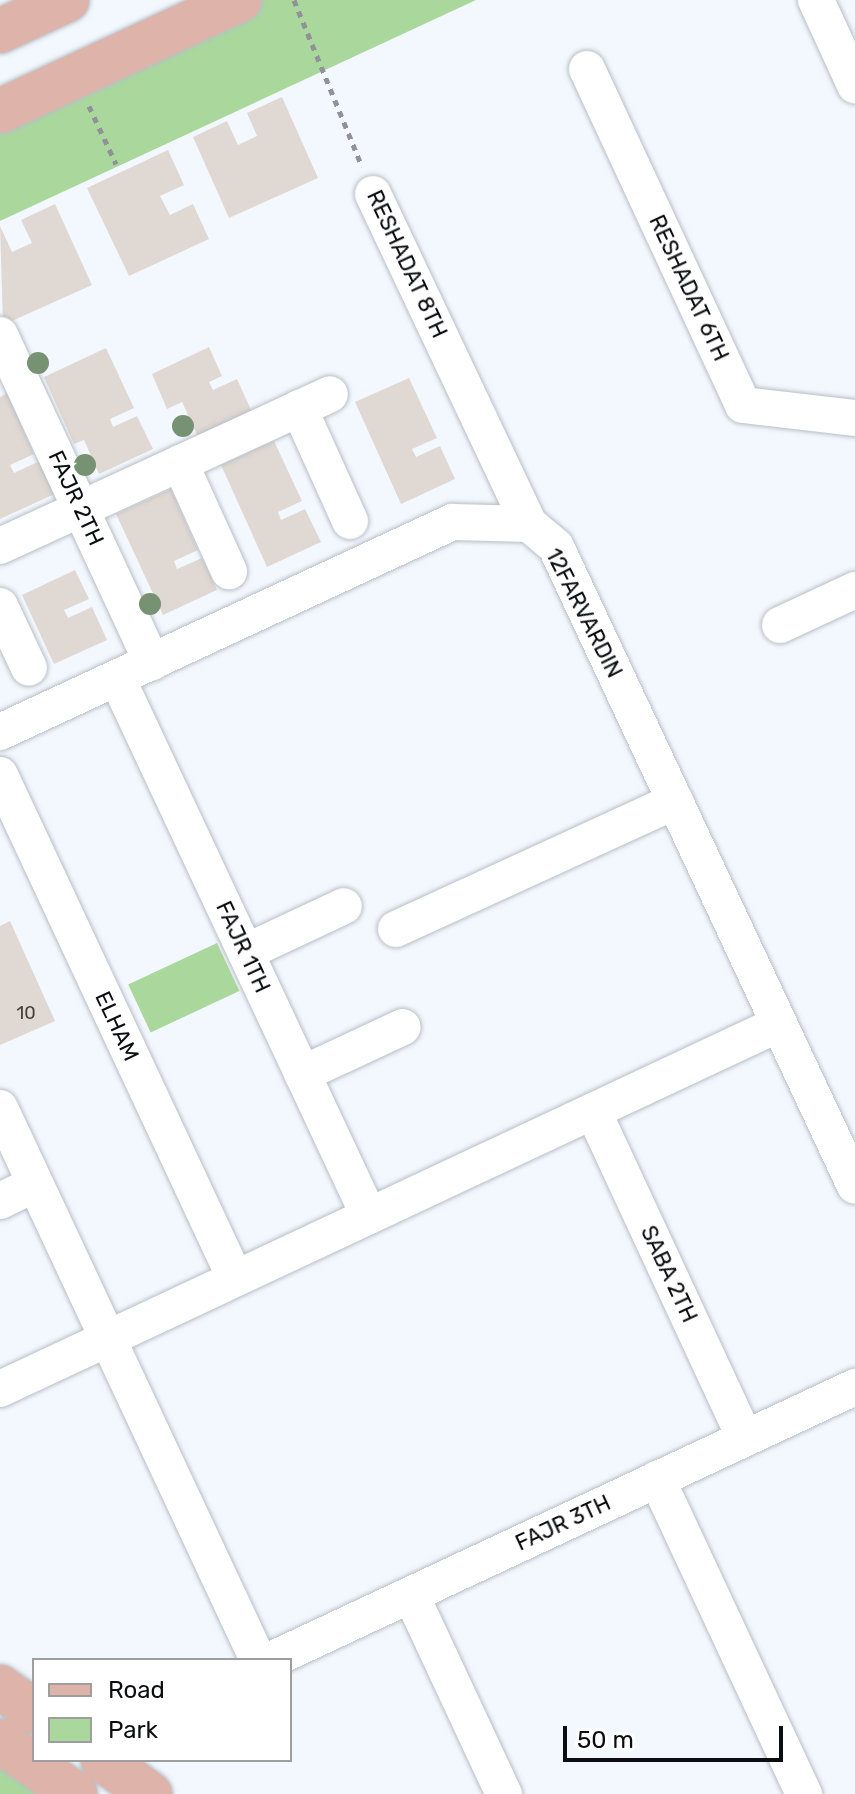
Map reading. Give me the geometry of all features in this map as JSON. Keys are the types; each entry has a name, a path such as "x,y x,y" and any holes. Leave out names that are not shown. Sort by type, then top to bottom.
{"main road":[{"path":"0,31 67,0"},
{"path":"0,111 239,0"},
{"path":"0,1687 32,1710"},
{"path":"0,1741 75,1794"},
{"path":"106,1762 150,1794"}],"street":[{"path":"816,0 855,85"},
{"name":"RESHADAT 6TH","path":"587,69 743,405 855,418"},
{"name":"RESHADAT 8TH","path":"373,194 529,524"},
{"name":"FAJR 2TH","path":"0,335 152,662"},
{"path":"0,546 314,401 350,521"},
{"path":"180,463 229,571"},
{"path":"0,732 453,522 529,524"},
{"name":"12FARVARDIN","path":"529,524 556,547 855,1186"},
{"path":"780,625 855,590"},
{"path":"0,606 29,668"},
{"name":"FAJR 1TH","path":"117,678 369,1216"},
{"name":"ELHAM","path":"0,775 235,1278"},
{"path":"396,929 675,801"},
{"path":"246,952 344,906"},
{"path":"0,1389 779,1024"},
{"path":"302,1074 403,1027"},
{"path":"0,1108 257,1658"},
{"name":"SABA 2TH","path":"593,1111 745,1438"},
{"path":"0,1201 35,1184"},
{"name":"FAJR 3TH","path":"275,1658 855,1387"},
{"path":"657,1479 804,1794"},
{"path":"411,1595 504,1794"}],"path":[{"name":"RESHADAT 8TH","path":"294,0 373,194"},
{"path":"75,77 116,164"}],"green space":[{"path":"238,0 476,0 0,221 0,111"},
{"path":"217,943 239,991 151,1032 128,984"},
{"path":"0,1766 38,1794 0,1794"}],"building":[{"path":"282,97 318,178 229,218 193,137 227,121 238,145 257,136 247,113"},
{"path":"168,150 184,185 160,196 170,215 193,204 209,239 129,276 87,188"},
{"path":"55,204 92,285 3,325 0,226 12,252 32,243 21,220"},
{"path":"209,347 222,376 209,382 213,390 237,379 252,412 198,437 182,402 167,409 152,374"},
{"path":"106,348 134,408 110,419 113,427 137,416 153,449 99,474 84,440 74,444 44,377"},
{"path":"409,378 437,438 412,449 416,457 440,446 455,479 401,504 355,402"},
{"path":"7,393 34,454 10,465 14,473 44,459 59,492 0,519 0,397"},
{"path":"274,441 302,501 278,512 281,520 305,509 321,542 267,567 221,465"},
{"path":"171,489 198,550 174,561 177,569 202,558 217,590 163,615 116,514"},
{"path":"75,570 89,599 64,610 68,618 92,607 107,640 54,664 22,595"},
{"path":"10,921 55,1021 0,1045 0,926"}]}
